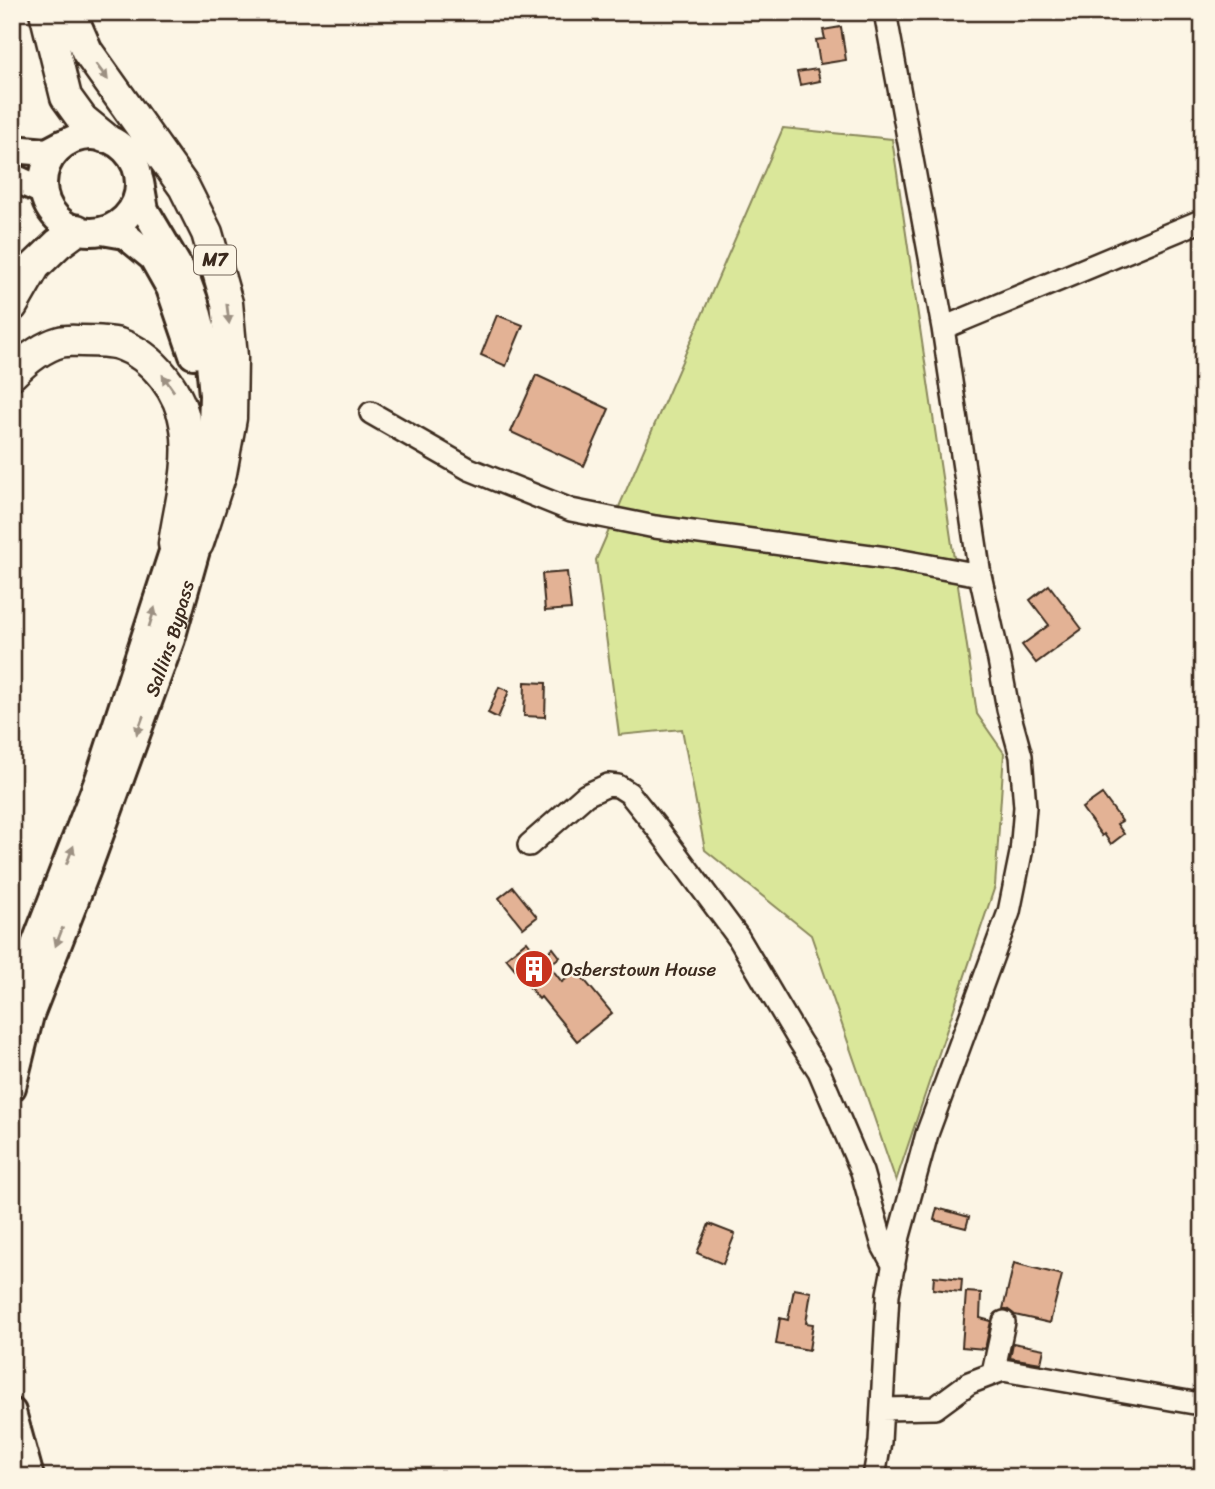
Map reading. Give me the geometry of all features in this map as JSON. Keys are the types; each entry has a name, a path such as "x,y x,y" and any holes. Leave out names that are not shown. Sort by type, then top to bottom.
{"highway":[{"path":"45,12 66,97 82,119 104,137"},
{"name":"M7","path":"69,12 87,51 144,127 184,187 207,233 227,303 232,357 231,418 221,472 186,544"},
{"path":"12,306 35,266 58,244 90,231"},
{"path":"12,374 28,359 61,342 92,341 119,345 144,359 165,377 176,395 186,427 186,544"}],"main road":[{"path":"12,149 47,152 64,144 83,136 104,137 125,149 138,170 140,182 138,198 130,213 118,225 90,231 64,225 54,215 47,204 43,180 49,159 64,144"},
{"path":"12,177 43,191"},
{"name":"Sallins Bypass","path":"12,1087 30,1015 89,864 171,639 186,544 212,429 210,363 195,303 187,281 145,210 140,182"},
{"name":"Sallins Bypass","path":"12,1011 21,981 99,779 132,682 186,544 187,510 197,460 200,424 198,372 170,288 153,258 125,235 90,231"},
{"path":"12,1412 30,1477"}],"street":[{"path":"874,1477 882,1409 888,1294 899,1236 927,1134 1009,912 1021,853 1025,807 1021,756 1008,709 980,575 943,328 885,12"},
{"path":"943,328 1203,220"},
{"path":"371,413 469,469 571,510 655,527 886,558 980,575"},
{"path":"529,845 586,795 608,785 618,786 629,793 738,937 819,1071 862,1172 883,1246 894,1266"},
{"path":"993,1373 1004,1322"},
{"path":"882,1409 935,1408 969,1383 1003,1370 1194,1403"}],"green space":[{"path":"783,128 892,139 977,714 1004,753 995,886 896,1181 811,935 705,850 682,729 619,735 596,560"}],"building":[{"path":"841,27 846,60 820,64 816,40 825,39 823,30"},
{"path":"817,69 820,81 800,85 797,72"},
{"path":"497,315 523,325 506,366 481,355"},
{"path":"536,375 609,409 584,466 511,432"},
{"path":"567,572 571,609 545,611 542,574"},
{"path":"1049,585 1082,629 1036,663 1022,645 1049,625 1030,600"},
{"path":"525,682 546,683 545,717 524,716"},
{"path":"499,687 509,691 498,718 488,713"},
{"path":"1102,794 1122,821 1117,824 1124,834 1111,844 1082,808"},
{"path":"513,887 537,917 523,928 499,898"},
{"path":"527,941 540,958 553,948 560,957 549,965 562,982 577,971 612,1013 577,1041 506,958"},
{"path":"937,1208 969,1217 966,1228 934,1220"},
{"path":"709,1224 735,1234 723,1264 697,1253"},
{"path":"1014,1263 1062,1275 1050,1323 1015,1315 1003,1309"},
{"path":"934,1276 962,1279 961,1292 933,1289"},
{"path":"794,1289 811,1292 806,1323 813,1324 809,1350 776,1344 780,1318 788,1320"},
{"path":"966,1292 981,1293 980,1318 991,1321 985,1349 962,1347"},
{"path":"1013,1343 1044,1349 1041,1363 1010,1358"}],"place":[{"name":"Osberstown House","path":"534,969"}]}
